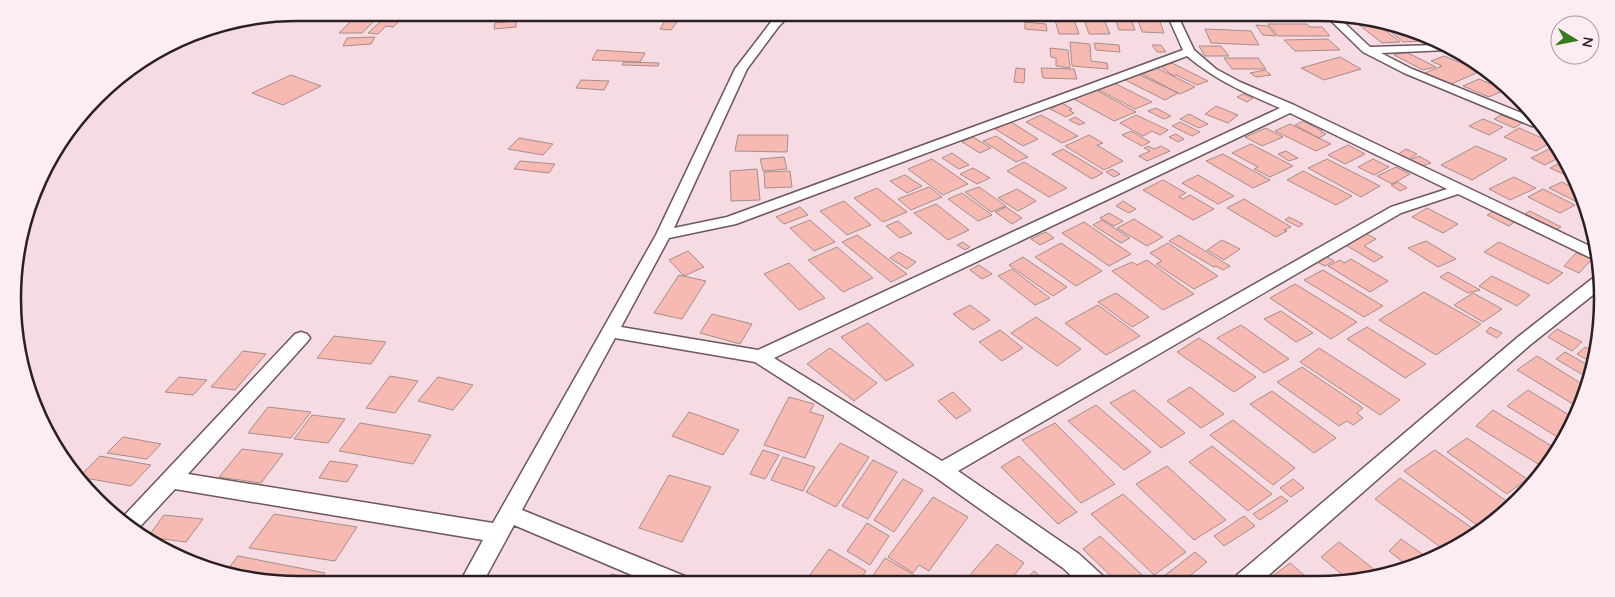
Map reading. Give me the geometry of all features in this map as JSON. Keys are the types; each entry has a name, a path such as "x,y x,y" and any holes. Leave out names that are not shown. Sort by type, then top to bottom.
{"street":[{"path":"474,576 663,235 741,69 778,21"},
{"path":"1175,21 1189,52 1212,71 1236,85 1290,108 1589,252"},
{"path":"1338,22 1367,50 1408,71 1528,120"},
{"path":"1367,50 1435,48"},
{"path":"663,235 731,220 1189,52"},
{"path":"1499,108 1513,102"},
{"path":"760,357 1290,108"},
{"path":"942,471 1396,210 1458,190"},
{"path":"1252,576 1524,341 1593,286"},
{"path":"609,331 760,357 942,471 1071,561 1087,576"},
{"path":"133,520 301,338"},
{"path":"170,480 498,533"},
{"path":"509,514 659,576"}],"building":[{"path":"351,21 374,21 362,33 339,33"},
{"path":"381,21 399,21 393,27 386,26 378,34 368,33"},
{"path":"516,21 516,27 494,29 495,23"},
{"path":"665,21 677,22 671,30 660,29"},
{"path":"1055,21 1074,21 1079,34 1059,34"},
{"path":"1084,21 1105,21 1110,34 1089,34"},
{"path":"1116,21 1132,21 1135,30 1119,30"},
{"path":"1138,21 1160,21 1164,33 1142,32"},
{"path":"1025,22 1046,24 1047,31 1025,29"},
{"path":"1268,24 1307,24 1310,27 1322,27 1330,36 1278,36"},
{"path":"1256,25 1268,26 1276,36 1263,35"},
{"path":"1359,25 1385,30 1400,42 1382,43"},
{"path":"1205,29 1251,31 1259,45 1211,43"},
{"path":"1391,32 1421,41 1403,42"},
{"path":"375,37 371,44 343,46 347,38"},
{"path":"1328,39 1340,50 1295,51 1284,40"},
{"path":"1070,42 1090,44 1091,61 1107,63 1108,69 1072,66"},
{"path":"1094,43 1119,45 1120,52 1096,50"},
{"path":"1152,45 1161,45 1166,52 1157,52"},
{"path":"1199,46 1221,46 1229,56 1205,56"},
{"path":"1050,48 1068,50 1070,68 1056,66 1056,58 1051,57"},
{"path":"597,50 645,53 640,62 592,60"},
{"path":"1406,52 1436,67 1423,70 1394,55"},
{"path":"1444,56 1466,65 1477,73 1451,84 1425,73 1442,66 1431,61"},
{"path":"1340,57 1361,69 1324,80 1301,68"},
{"path":"1224,58 1258,58 1266,69 1232,69"},
{"path":"624,62 659,63 658,66 622,65"},
{"path":"1172,63 1208,81 1197,85 1176,75 1174,76 1161,67"},
{"path":"1016,68 1025,69 1024,83 1014,82"},
{"path":"1041,68 1074,69 1077,79 1043,78"},
{"path":"1157,68 1195,87 1180,94 1142,74"},
{"path":"1265,70 1271,75 1256,77 1250,73"},
{"path":"1138,74 1178,93 1165,100 1125,80"},
{"path":"291,75 321,86 283,105 252,93"},
{"path":"1479,79 1492,84 1501,92 1489,97 1463,86"},
{"path":"581,80 609,81 604,90 576,88"},
{"path":"1114,83 1152,102 1135,109 1097,89"},
{"path":"1094,89 1136,112 1114,121 1072,98"},
{"path":"1243,94 1253,98 1247,102 1237,97"},
{"path":"1062,103 1072,109 1069,110 1074,113 1066,117 1050,109"},
{"path":"1216,106 1238,115 1228,123 1205,114"},
{"path":"1156,108 1171,116 1164,119 1148,111"},
{"path":"1189,114 1208,124 1199,128 1180,119"},
{"path":"1041,115 1078,136 1062,143 1026,122"},
{"path":"1136,115 1168,130 1160,135 1152,131 1143,136 1120,123"},
{"path":"1501,115 1522,123 1514,128 1494,119"},
{"path":"1075,117 1085,123 1079,125 1069,120"},
{"path":"1483,119 1503,127 1489,135 1469,126"},
{"path":"1303,121 1326,134 1319,138 1295,125"},
{"path":"1011,122 1038,139 1023,146 995,129"},
{"path":"1180,122 1200,132 1192,136 1172,126"},
{"path":"1290,124 1331,144 1316,151 1275,131"},
{"path":"1266,128 1283,137 1262,146 1245,137"},
{"path":"1519,128 1543,138 1547,144 1536,151 1504,137"},
{"path":"1131,131 1150,142 1142,146 1122,135"},
{"path":"1176,134 1184,139 1178,142 1169,137"},
{"path":"738,135 788,135 787,152 735,151"},
{"path":"1089,135 1103,143 1097,145 1123,161 1104,170 1065,146"},
{"path":"996,136 1028,157 1016,162 983,141"},
{"path":"973,137 991,148 980,153 962,142"},
{"path":"519,138 553,144 543,155 508,149"},
{"path":"1251,144 1293,166 1270,177 1254,169 1258,167 1232,153"},
{"path":"1348,145 1365,154 1345,164 1328,155"},
{"path":"1148,146 1154,149 1161,146 1170,151 1147,161 1139,156 1150,151 1144,148"},
{"path":"1476,146 1507,159 1472,180 1441,165"},
{"path":"1063,149 1103,173 1092,179 1052,154"},
{"path":"1406,149 1417,154 1408,160 1397,155"},
{"path":"1550,149 1556,159 1545,165 1531,158"},
{"path":"1286,151 1298,158 1289,161 1278,154"},
{"path":"952,153 969,165 959,169 942,158"},
{"path":"1223,154 1270,180 1253,188 1206,161"},
{"path":"1419,156 1431,163 1422,166 1410,160"},
{"path":"784,157 787,169 763,171 760,159"},
{"path":"932,159 968,184 943,195 908,169"},
{"path":"1327,159 1380,186 1361,197 1308,168"},
{"path":"1373,159 1389,167 1374,175 1358,167"},
{"path":"520,161 555,164 549,173 514,169"},
{"path":"1024,162 1067,188 1049,197 1007,171"},
{"path":"1559,164 1564,174 1550,168"},
{"path":"1396,167 1410,174 1392,184 1377,176"},
{"path":"973,168 990,178 977,184 960,174"},
{"path":"757,169 760,200 731,201 730,171"},
{"path":"1112,169 1120,174 1114,177 1106,172"},
{"path":"790,171 792,187 765,188 764,172"},
{"path":"1303,171 1352,196 1336,205 1287,180"},
{"path":"905,175 922,186 907,193 890,181"},
{"path":"1198,175 1234,196 1218,204 1182,183"},
{"path":"1514,177 1536,188 1510,200 1489,189"},
{"path":"1163,180 1186,193 1179,197 1183,199 1190,195 1214,209 1193,220 1143,190"},
{"path":"1398,182 1407,188 1400,191 1391,185"},
{"path":"1562,182 1570,186 1576,202 1549,188"},
{"path":"929,187 942,197 911,210 898,199"},
{"path":"979,187 1006,206 991,212 965,192"},
{"path":"877,188 907,212 883,222 854,198"},
{"path":"1017,189 1036,201 1018,211 998,198"},
{"path":"1543,189 1575,205 1560,213 1528,197"},
{"path":"962,193 992,215 978,221 948,199"},
{"path":"1244,199 1291,227 1276,237 1227,208"},
{"path":"844,201 871,225 847,235 820,211"},
{"path":"1123,201 1136,209 1129,213 1116,206"},
{"path":"936,204 969,230 948,240 914,213"},
{"path":"800,207 808,215 784,224 776,217"},
{"path":"1006,207 1022,218 1012,224 995,212"},
{"path":"1427,208 1458,224 1443,233 1412,217"},
{"path":"1494,211 1516,221 1509,226 1487,215"},
{"path":"1530,211 1561,227 1556,230 1525,214"},
{"path":"1109,213 1123,221 1114,226 1100,218"},
{"path":"1289,217 1303,224 1299,227 1285,220"},
{"path":"1134,219 1163,237 1147,246 1117,228"},
{"path":"810,220 835,242 814,251 790,228"},
{"path":"1102,220 1130,238 1121,243 1093,225"},
{"path":"898,221 912,233 900,238 886,226"},
{"path":"1084,222 1131,254 1109,266 1062,233"},
{"path":"1046,232 1054,238 1040,245 1031,239"},
{"path":"1365,233 1376,239 1364,246 1383,257 1374,262 1344,244"},
{"path":"857,235 907,274 891,282 842,242"},
{"path":"1179,235 1230,266 1223,270 1216,266 1214,267 1169,241"},
{"path":"1222,240 1240,249 1224,260 1207,250"},
{"path":"1426,241 1456,259 1438,267 1408,248"},
{"path":"963,242 970,247 965,250 957,245"},
{"path":"1499,242 1563,273 1548,284 1484,252"},
{"path":"1061,243 1102,271 1076,286 1035,257"},
{"path":"1168,243 1218,276 1194,289 1156,264 1162,261 1150,253"},
{"path":"837,247 873,278 843,292 808,260"},
{"path":"688,251 704,267 684,276 669,260"},
{"path":"899,252 916,262 907,269 890,258"},
{"path":"1576,253 1590,258 1579,273 1564,266"},
{"path":"1326,256 1334,261 1325,266 1317,262"},
{"path":"1023,257 1067,287 1053,296 1009,265"},
{"path":"1351,259 1388,281 1370,292 1328,266 1340,260 1344,263"},
{"path":"1147,260 1194,294 1163,310 1112,271 1132,262 1137,265"},
{"path":"789,263 825,298 799,310 764,274"},
{"path":"979,265 992,274 982,279 970,270"},
{"path":"1012,269 1050,298 1035,305 998,276"},
{"path":"1323,270 1383,306 1364,317 1304,280"},
{"path":"1448,272 1480,290 1468,293 1440,277"},
{"path":"679,275 706,281 682,319 654,313"},
{"path":"1492,276 1530,295 1517,306 1479,286"},
{"path":"1295,284 1357,322 1331,339 1270,298"},
{"path":"1424,292 1481,324 1436,355 1379,320"},
{"path":"1116,293 1149,317 1132,327 1098,302"},
{"path":"1473,293 1502,309 1483,322 1454,305"},
{"path":"970,305 990,320 973,330 953,314"},
{"path":"1098,305 1140,336 1106,355 1065,323"},
{"path":"1281,311 1313,333 1296,342 1264,319"},
{"path":"712,314 752,324 740,344 700,333"},
{"path":"1036,317 1081,349 1057,366 1011,333"},
{"path":"868,323 914,365 886,381 841,337"},
{"path":"1241,325 1289,359 1264,373 1217,338"},
{"path":"1367,327 1426,364 1405,378 1347,339"},
{"path":"1490,327 1502,333 1497,338 1486,332"},
{"path":"1557,329 1582,342 1572,351 1548,337"},
{"path":"1000,330 1023,348 1002,361 979,342"},
{"path":"334,336 386,342 371,364 317,358"},
{"path":"1199,338 1256,377 1234,392 1177,352"},
{"path":"1585,347 1589,349 1587,359 1577,354"},
{"path":"830,348 877,383 854,401 807,364"},
{"path":"1319,348 1400,400 1380,415 1300,362"},
{"path":"243,351 266,354 235,390 211,387"},
{"path":"1565,352 1585,364 1583,375 1556,359"},
{"path":"1537,356 1580,383 1573,404 1517,370"},
{"path":"1302,367 1363,408 1357,413 1363,418 1353,425 1347,421 1339,426 1277,382"},
{"path":"390,376 418,381 395,413 366,408"},
{"path":"179,377 207,380 193,395 165,392"},
{"path":"438,377 473,385 453,410 418,401"},
{"path":"1190,387 1224,414 1201,428 1167,401"},
{"path":"1134,390 1185,433 1161,448 1110,403"},
{"path":"1528,390 1568,414 1557,437 1507,406"},
{"path":"1272,391 1336,438 1314,453 1250,404"},
{"path":"953,392 971,410 956,419 938,401"},
{"path":"789,397 814,404 810,412 824,416 805,458 764,445"},
{"path":"1096,405 1151,452 1124,470 1068,421"},
{"path":"268,407 311,412 291,438 248,433"},
{"path":"1493,410 1551,446 1538,464 1476,426"},
{"path":"689,412 739,430 723,455 672,436"},
{"path":"312,415 345,419 328,443 294,439"},
{"path":"1233,420 1295,468 1273,485 1210,435"},
{"path":"360,423 431,435 413,464 339,451"},
{"path":"1055,423 1115,484 1081,503 1022,440"},
{"path":"123,437 161,444 147,459 107,453"},
{"path":"1467,438 1527,479 1507,494 1447,452"},
{"path":"840,443 869,457 836,507 806,492"},
{"path":"1212,446 1272,494 1248,511 1189,462"},
{"path":"242,449 283,454 261,483 219,477"},
{"path":"763,450 779,455 765,479 750,474"},
{"path":"1435,450 1506,501 1476,525 1404,471"},
{"path":"100,456 151,465 131,486 88,479 83,473"},
{"path":"1019,456 1077,512 1058,524 1001,467"},
{"path":"783,457 815,467 803,491 771,480"},
{"path":"873,460 897,472 868,519 842,506"},
{"path":"330,461 358,465 347,482 319,478"},
{"path":"1167,466 1226,520 1194,540 1136,484"},
{"path":"669,475 711,487 682,542 639,528"},
{"path":"1400,478 1472,528 1440,547 1375,499"},
{"path":"903,479 923,490 894,532 874,520"},
{"path":"1293,479 1304,488 1291,497 1280,488"},
{"path":"1123,494 1186,552 1154,575 1091,514"},
{"path":"1281,496 1288,501 1260,520 1253,514"},
{"path":"933,497 968,517 929,571 919,565 913,573 888,557"},
{"path":"274,514 357,527 335,561 249,548"},
{"path":"164,515 203,519 186,542 159,538 151,533"},
{"path":"1244,516 1255,526 1224,546 1214,536"},
{"path":"867,523 889,536 870,565 847,551"},
{"path":"1100,536 1143,576 1111,576 1083,549"},
{"path":"1401,539 1423,555 1403,562 1389,551"},
{"path":"1339,542 1374,569 1342,574 1321,557"},
{"path":"997,544 1024,563 1014,576 969,576"},
{"path":"829,549 866,571 863,576 809,576"},
{"path":"1195,552 1207,562 1190,576 1164,576"},
{"path":"238,556 325,573 323,576 280,575 230,567"},
{"path":"885,558 916,576 872,576"},
{"path":"1290,563 1305,576 1273,576"},
{"path":"1034,571 1040,576 1029,576"}]}
